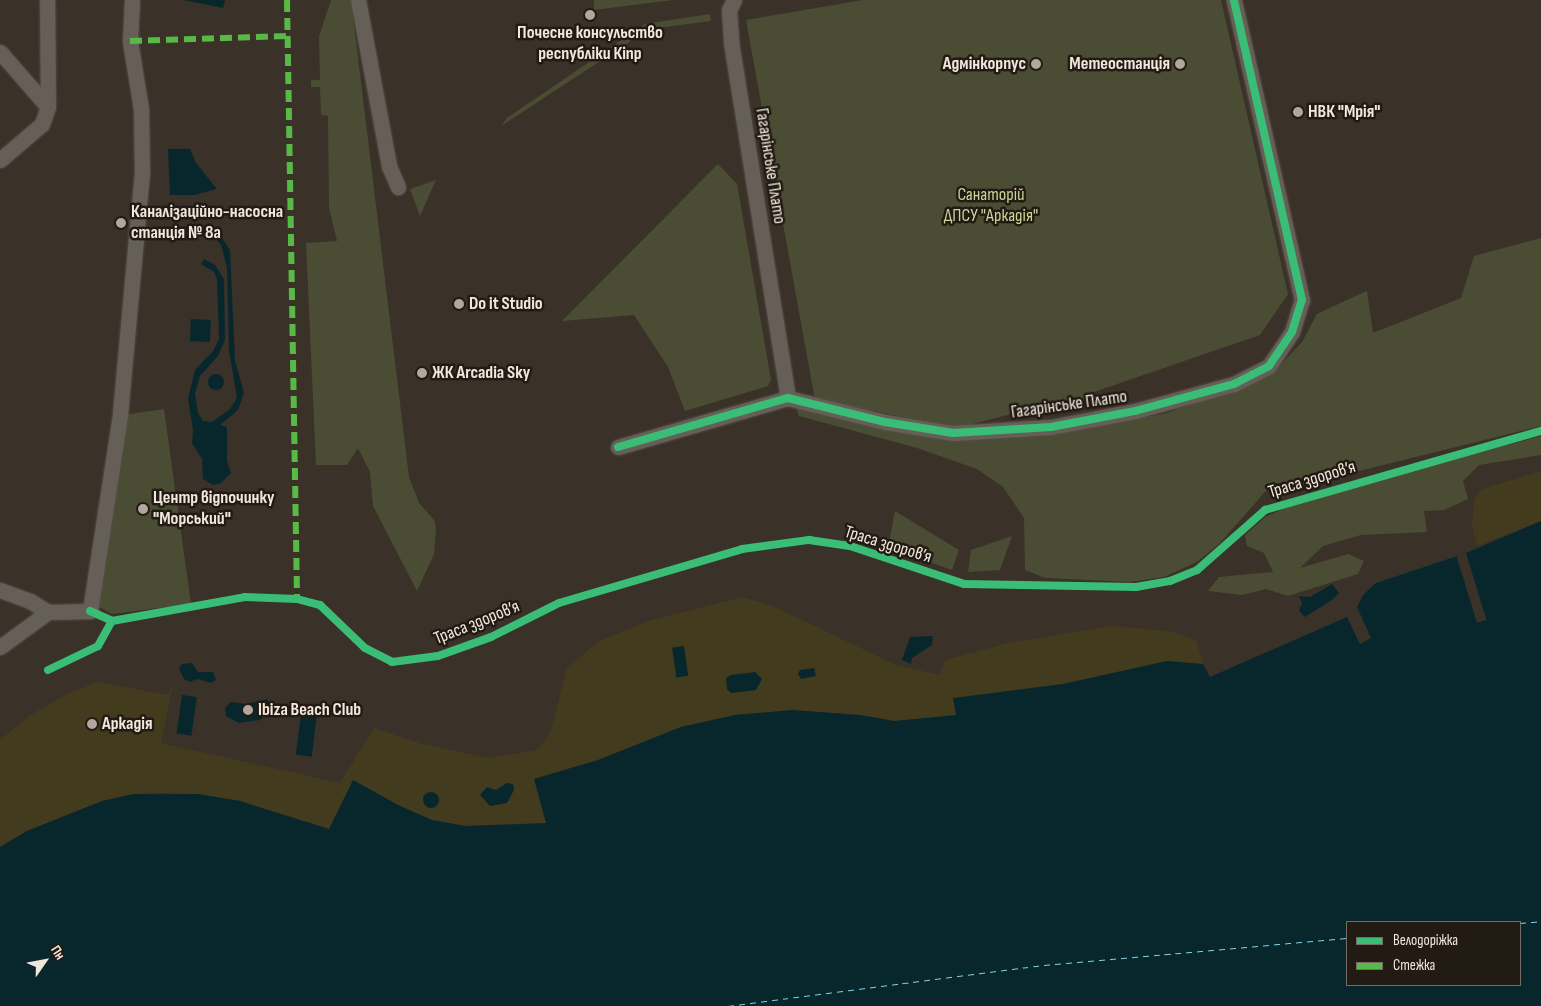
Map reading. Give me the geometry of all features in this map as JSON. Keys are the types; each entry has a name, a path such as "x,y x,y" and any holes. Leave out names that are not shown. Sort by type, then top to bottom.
{"street":[{"path":"0,160 42,124 48,107 47,0"},
{"path":"0,590 30,601 48,612 90,611 120,414 142,174 141,109 130,41 132,0"},
{"path":"358,0 389,166 398,187"},
{"name":"Гагарінське Плато","path":"734,0 728,10 731,42 788,398"},
{"name":"Гагарінське Плато","path":"618,446 788,398 885,422 953,433 1051,427 1120,414 1253,377 1281,351 1300,313 1302,300 1234,0"},
{"path":"0,52 48,107"},
{"path":"0,648 48,612"}],"green space":[{"path":"331,0 351,0 409,477 419,503 434,520 436,528 434,554 417,591 373,506 370,472 358,448 347,465 316,465 306,243 337,241 329,208 328,116 321,115 320,87 311,87 311,80 320,80 319,36"},
{"path":"594,0 673,0 594,10"},
{"name":"Санаторій ДПСУ \"Аркадія\"","path":"863,0 1221,0 1288,294 1260,335 1091,393 1093,401 1080,404 1078,397 972,424 968,429 815,400 746,20"},
{"path":"710,14 711,21 649,29 501,126 507,118 645,24"},
{"path":"718,164 737,184 771,380 768,386 685,411 668,367 634,315 562,321"},
{"path":"436,180 420,216 410,189"},
{"path":"1541,238 1541,426 1294,487 1285,482 1272,484 1220,543 1197,562 1164,577 1130,582 1045,578 1025,570 1024,518 1003,487 977,469 917,448 799,416 797,411 798,404 952,438 1094,424 1164,414 1271,375 1302,342 1317,314 1349,299 1367,291 1373,333 1461,298 1474,256"},
{"name":"Центр відпочинку \"Морський\"","path":"164,409 191,604 112,614 94,604 123,415"},
{"path":"1541,436 1541,455 1479,465 1463,481 1468,499 1444,510 1424,511 1427,532 1361,535 1323,546 1300,568 1348,554 1364,561 1358,574 1288,596 1266,589 1242,595 1208,591 1219,577 1273,572 1264,553 1247,546 1245,535 1265,517 1311,496"},
{"path":"895,511 959,550 952,570 888,547"},
{"path":"1012,536 1000,570 968,572 971,550"}],"sand":[{"path":"1541,471 1541,521 1477,546 1472,526 1474,500 1480,490"},
{"name":"Аркадія","path":"742,597 773,606 896,665 940,675 945,660 1009,643 1111,626 1169,631 1196,640 1203,664 1167,661 1063,684 953,699 957,715 923,720 894,721 860,715 792,710 735,715 681,727 598,760 534,779 547,823 538,825 465,826 432,820 400,806 329,829 240,801 198,794 134,794 102,801 27,831 0,847 0,740 29,716 67,694 98,682 168,695 173,684 161,743 340,783 374,728 422,744 489,758 537,750 550,734 567,668 599,641 648,621"}],"water":[{"path":"184,0 225,0 223,8"},
{"path":"168,149 190,149 196,163 217,189 194,195 170,195"},
{"path":"215,228 230,250 235,360 244,393 238,410 220,425 227,427 227,461 231,473 221,483 213,485 203,479 202,459 192,443 193,430 188,398 195,370 213,351 219,339 217,279 214,272 201,264 204,259 215,265 224,279 225,340 218,356 200,376 195,393 198,413 203,421 212,422 230,409 237,398 229,350 227,267 221,245 212,233"},
{"path":"191,319 211,320 210,342 190,341"},
{"path":"213,374 219,374 224,379 222,388 213,390 208,385 208,379"},
{"path":"1541,521 1541,1006 0,1006 0,847 27,831 102,801 134,794 198,794 240,801 329,829 353,780 400,806 432,820 465,826 546,823 534,779 598,760 681,727 735,715 792,710 860,715 894,721 956,715 953,698 1063,684 1167,661 1203,664 1210,677 1347,617 1360,644 1371,638 1357,607 1363,595 1376,583 1466,553"},
{"path":"1332,584 1339,593 1332,600 1305,617 1299,611 1302,603 1299,596 1310,597"},
{"path":"933,636 932,645 912,658 911,664 902,660 910,637"},
{"path":"684,646 688,676 676,677 672,648"},
{"path":"192,663 198,672 213,672 216,680 211,683 197,679 190,682 184,679 179,669 182,664"},
{"path":"814,668 816,676 801,679 798,674 800,670"},
{"path":"755,672 762,679 756,690 731,693 727,689 726,678 731,675"},
{"path":"182,695 197,697 191,736 177,734"},
{"name":"Ibiza Beach Club","path":"267,699 273,709 260,720 239,723 226,716 225,708 231,702 246,704"},
{"path":"301,713 317,715 312,757 296,755"},
{"path":"507,783 513,784 514,790 507,803 490,806 480,795 487,787 496,790"},
{"path":"428,792 434,792 439,797 437,806 428,808 423,803 423,797"}],"pier":[{"path":"1466,553 1486,620 1477,623 1456,556"}],"ferry route":[{"path":"1521,923 1541,921"},
{"path":"728,1006 1044,965 1346,938"}],"marked path":[{"path":"287,0 297,599"},
{"path":"130,41 288,36"}],"cycle path":[{"path":"618,447 788,398 885,422 953,433 1051,427 1135,411 1234,384 1269,366 1292,332 1302,300 1234,0"},
{"name":"Траса здоров’я","path":"90,611 112,621 245,597 297,599 320,605 365,648 392,662 438,656 491,637 559,603 742,549 809,540 850,546 964,584 1136,587 1170,581 1197,570 1265,510 1541,431"},
{"path":"48,670 98,646 112,621"}],"place":[{"name":"Почесне консульство республіки Кіпр","path":"590,15"},
{"name":"Адмінкорпус","path":"1036,64"},
{"name":"Метеостанція","path":"1180,64"},
{"name":"НВК \"Мрія\"","path":"1298,112"},
{"name":"Каналізаційно-насосна станція № 8а","path":"121,223"},
{"name":"Do it Studio","path":"459,304"},
{"name":"ЖК Arcadia Sky","path":"422,373"},
{"name":"Центр відпочинку \"Морський\"","path":"143,509"},
{"name":"Ibiza Beach Club","path":"248,710"},
{"name":"Аркадія","path":"92,724"}]}
